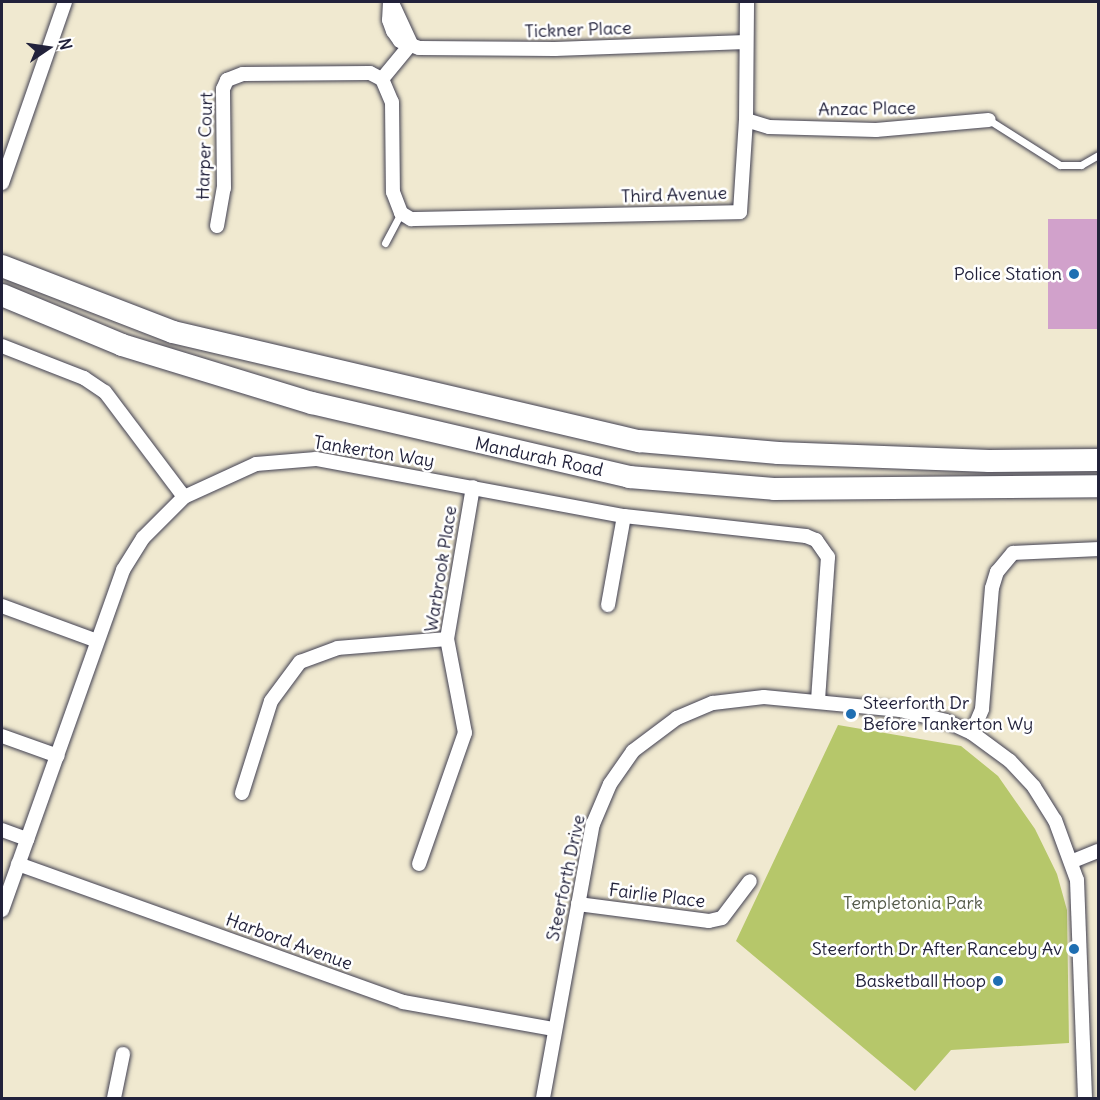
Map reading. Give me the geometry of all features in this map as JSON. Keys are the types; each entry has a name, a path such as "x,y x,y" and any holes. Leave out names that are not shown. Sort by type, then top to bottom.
{"highway":[{"name":"Mandurah Road","path":"2,266 173,332 639,441 778,453 988,461 1098,460"},
{"name":"Mandurah Road","path":"2,295 122,345 312,403 629,477 774,489 1098,486"}],"street":[{"path":"2,183 65,2"},
{"path":"391,2 411,44 382,79 392,102 393,192 401,213"},
{"name":"Third Avenue","path":"401,213 420,221 740,212 746,120 747,2"},
{"name":"Tickner Place","path":"411,44 436,50 746,42"},
{"name":"Harper Court","path":"217,226 225,188 223,89 227,80 243,74 360,73 382,79"},
{"name":"Anzac Place","path":"746,120 769,127 876,130 988,120"},
{"path":"2,346 84,378 105,392 184,497"},
{"name":"Tankerton Way","path":"2,910 123,570 143,538 184,497 240,469 284,459 316,459 624,516 793,534 816,540 828,557 829,566 818,700"},
{"name":"Warbrook Place","path":"419,864 465,733 447,639 473,487"},
{"path":"608,605 624,516"},
{"path":"972,733 982,709 992,588 997,572 1013,553 1098,549"},
{"path":"2,606 97,641"},
{"path":"242,793 271,701 300,662 338,648 447,639"},
{"name":"Steerforth Drive","path":"543,1098 553,1029 578,904 597,814 609,784 646,739 677,718 713,703 748,697 818,700 926,715 972,733 1010,761 1034,787 1055,820 1073,861 1080,907 1091,1065 1085,1098"},
{"path":"2,735 58,756"},
{"path":"2,830 27,839"},
{"path":"1073,861 1098,852"},
{"name":"Harbord Avenue","path":"18,864 403,1002 553,1029"},
{"name":"Fairlie Place","path":"578,904 709,921 722,918 750,881"},
{"path":"114,1098 123,1054"}],"lane":[{"path":"988,120 1060,165 1081,165 1098,155"},
{"path":"385,243 401,213"}],"green space":[{"name":"Templetonia Park","path":"838,725 961,746 998,776 1035,829 1057,874 1067,910 1069,1043 951,1050 915,1091 736,941"}],"building":[{"name":"Police Station","path":"1048,219 1098,219 1098,329 1048,329"}],"place":[{"name":"Police Station","path":"1074,274"},
{"name":"Steerforth Dr Before Tankerton Wy","path":"851,714"},
{"name":"Steerforth Dr After Ranceby Av","path":"1074,949"},
{"name":"Basketball Hoop","path":"998,981"}]}
